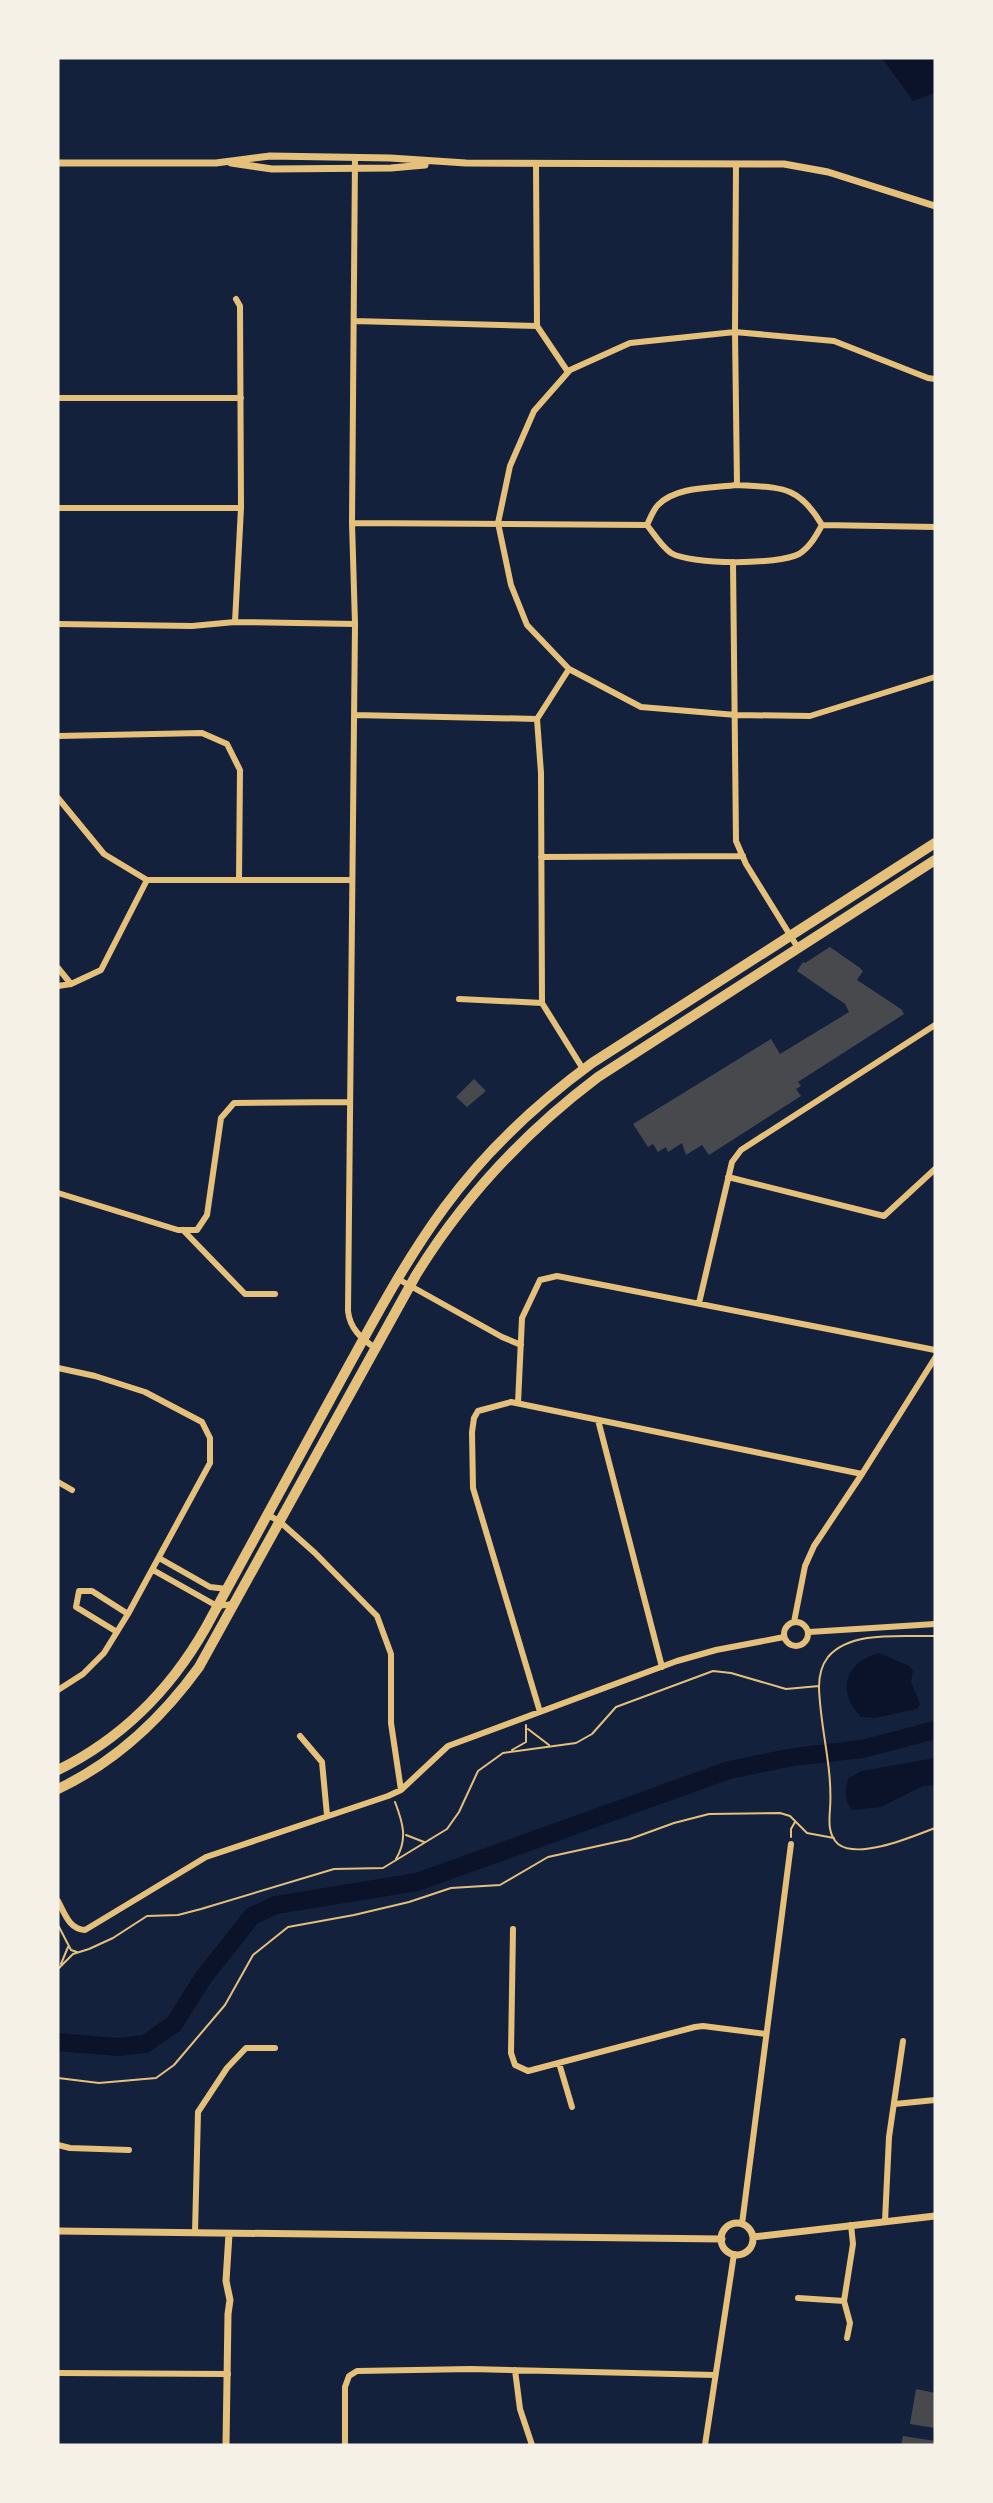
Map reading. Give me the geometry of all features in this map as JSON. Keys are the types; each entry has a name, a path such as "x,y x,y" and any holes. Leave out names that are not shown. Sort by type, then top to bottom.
{"main road":[{"path":"58,1770 116,1734 153,1700 183,1664 398,1279 433,1224 479,1165 529,1113 583,1069 935,843"},
{"path":"58,1789 111,1757 157,1718 199,1667 410,1286 434,1247 470,1198 508,1155 552,1114 619,1063 935,860"}],"street":[{"path":"58,163 226,162 270,156 447,163 783,164 814,169 935,206"},
{"path":"355,158 352,523 355,624 348,1311 351,1325 363,1340 374,1348"},
{"path":"226,162 272,169 391,168 447,163"},
{"path":"536,163 537,326 568,372"},
{"path":"736,164 737,485"},
{"path":"235,622 241,509 240,306 236,299"},
{"path":"354,321 537,326"},
{"path":"935,379 834,341 735,332 631,343 568,372 534,411 510,466 498,523 511,585 527,625 569,669 641,707 736,715 810,716 935,677"},
{"path":"58,398 241,398"},
{"path":"647,525 657,505 673,496 694,490 737,485 778,488 797,494 811,507 822,525"},
{"path":"58,508 241,509"},
{"path":"352,523 647,525"},
{"path":"647,525 658,541 672,554 691,559 733,562 778,560 799,554 814,541 822,525"},
{"path":"822,525 935,527"},
{"path":"733,562 737,841 743,856 798,948"},
{"path":"58,624 355,624"},
{"path":"569,669 537,719 541,773 542,1003 583,1069"},
{"path":"354,715 537,719"},
{"path":"58,736 202,733 227,744 240,769 239,880"},
{"path":"58,798 104,854 147,880 352,880"},
{"path":"541,857 743,856"},
{"path":"58,986 71,984 101,970 147,880"},
{"path":"58,968 71,984"},
{"path":"459,999 542,1003"},
{"path":"699,1303 732,1162 741,1150 935,1026"},
{"path":"58,1193 183,1230 197,1230 207,1215 221,1118 233,1103 350,1102"},
{"path":"728,1177 884,1216 935,1168"},
{"path":"183,1230 245,1294 275,1294"},
{"path":"514,1403 522,1318 540,1280 557,1276 935,1350"},
{"path":"398,1279 521,1345"},
{"path":"784,1637 786,1628 794,1622 805,1566 814,1546 935,1357"},
{"path":"58,1368 95,1376 145,1392 202,1422 210,1438 211,1463 104,1653 83,1674 58,1690"},
{"path":"540,1712 478,1507 472,1476 474,1418 478,1411 514,1403 862,1474"},
{"path":"598,1420 662,1667"},
{"path":"58,1482 72,1490"},
{"path":"268,1515 279,1521 316,1553 377,1616 391,1654 391,1723 401,1790"},
{"path":"159,1558 210,1587 227,1589"},
{"path":"153,1570 217,1606 235,1603"},
{"path":"117,1632 76,1607 79,1591 92,1591 128,1614"},
{"path":"784,1637 791,1645 805,1643 808,1632 802,1623 794,1622"},
{"path":"808,1632 935,1623"},
{"path":"58,1901 71,1926 77,1930 85,1930 206,1857 401,1790 449,1746 662,1667 716,1650 784,1637"},
{"path":"300,1736 322,1762 327,1815"},
{"path":"742,2224 791,1844"},
{"path":"513,1929 512,2059 515,2065 528,2071 695,2027 766,2035"},
{"path":"885,2221 887,2165 903,2042"},
{"path":"195,2233 198,2112 227,2068 246,2048 275,2048"},
{"path":"559,2063 572,2107"},
{"path":"895,2104 935,2100"},
{"path":"58,2146 129,2150"},
{"path":"753,2236 935,2216"},
{"path":"736,2223 742,2224 748,2227 753,2236 748,2251 734,2254 726,2249 722,2239 726,2228 736,2223"},
{"path":"847,2339 850,2323 844,2301 853,2244 851,2225"},
{"path":"58,2231 722,2239"},
{"path":"226,2445 230,2300 226,2281 229,2234"},
{"path":"705,2445 734,2254"},
{"path":"798,2298 844,2301"},
{"path":"345,2445 345,2388 348,2376 357,2371 514,2370 715,2375"},
{"path":"514,2370 520,2409 532,2445"},
{"path":"58,2373 228,2374"}],"path":[{"path":"935,1636 880,1637 850,1643 829,1656 821,1669 819,1686 832,1791 829,1827 840,1846 855,1849 875,1847 900,1842 935,1828"},
{"path":"60,1965 73,1954 113,1938 148,1916 178,1915 334,1869 383,1868 447,1829 459,1812 478,1771 503,1754 576,1743 592,1734 616,1707 713,1671 731,1673 786,1689 819,1686"},
{"path":"509,1752 526,1742 527,1728 524,1718"},
{"path":"527,1728 550,1746"},
{"path":"392,1794 405,1834 402,1849 395,1860"},
{"path":"58,2078 99,2083 156,2078 174,2065 225,2005 253,1955 288,1927 409,1902 451,1888 500,1885 548,1857 630,1839 709,1814 780,1813 790,1816 807,1833 834,1838"},
{"path":"791,1844 791,1829 795,1821"},
{"path":"405,1834 425,1842"},
{"path":"58,1925 71,1950 81,1952"},
{"path":"58,1969 68,1946"}],"water":[{"path":"882,58 935,58 935,93 913,101"},
{"path":"879,1653 909,1666 913,1671 911,1682 920,1704 917,1709 875,1718 861,1717 853,1707 847,1688 852,1670 867,1657"},
{"path":"935,1758 935,1785 923,1786 881,1807 852,1810 849,1806 846,1795 848,1779 861,1771"}],"building":[{"path":"830,947 863,971 857,980 901,1009 904,1014 798,1082 801,1086 796,1089 801,1096 709,1155 702,1145 686,1155 682,1143 668,1152 666,1147 658,1152 653,1144 648,1147 633,1124 771,1039 780,1054 849,1012 845,1004 797,971 803,962"},
{"path":"474,1079 486,1091 467,1107 456,1097"},
{"path":"916,2389 935,2393 935,2428 910,2424"},
{"path":"903,2436 935,2441 935,2445 901,2445"}],"waterway":[{"path":"58,2042 118,2047 145,2044 174,2024 203,1978 252,1916 276,1905 417,1882 729,1770 793,1757 862,1749 935,1730"}]}
